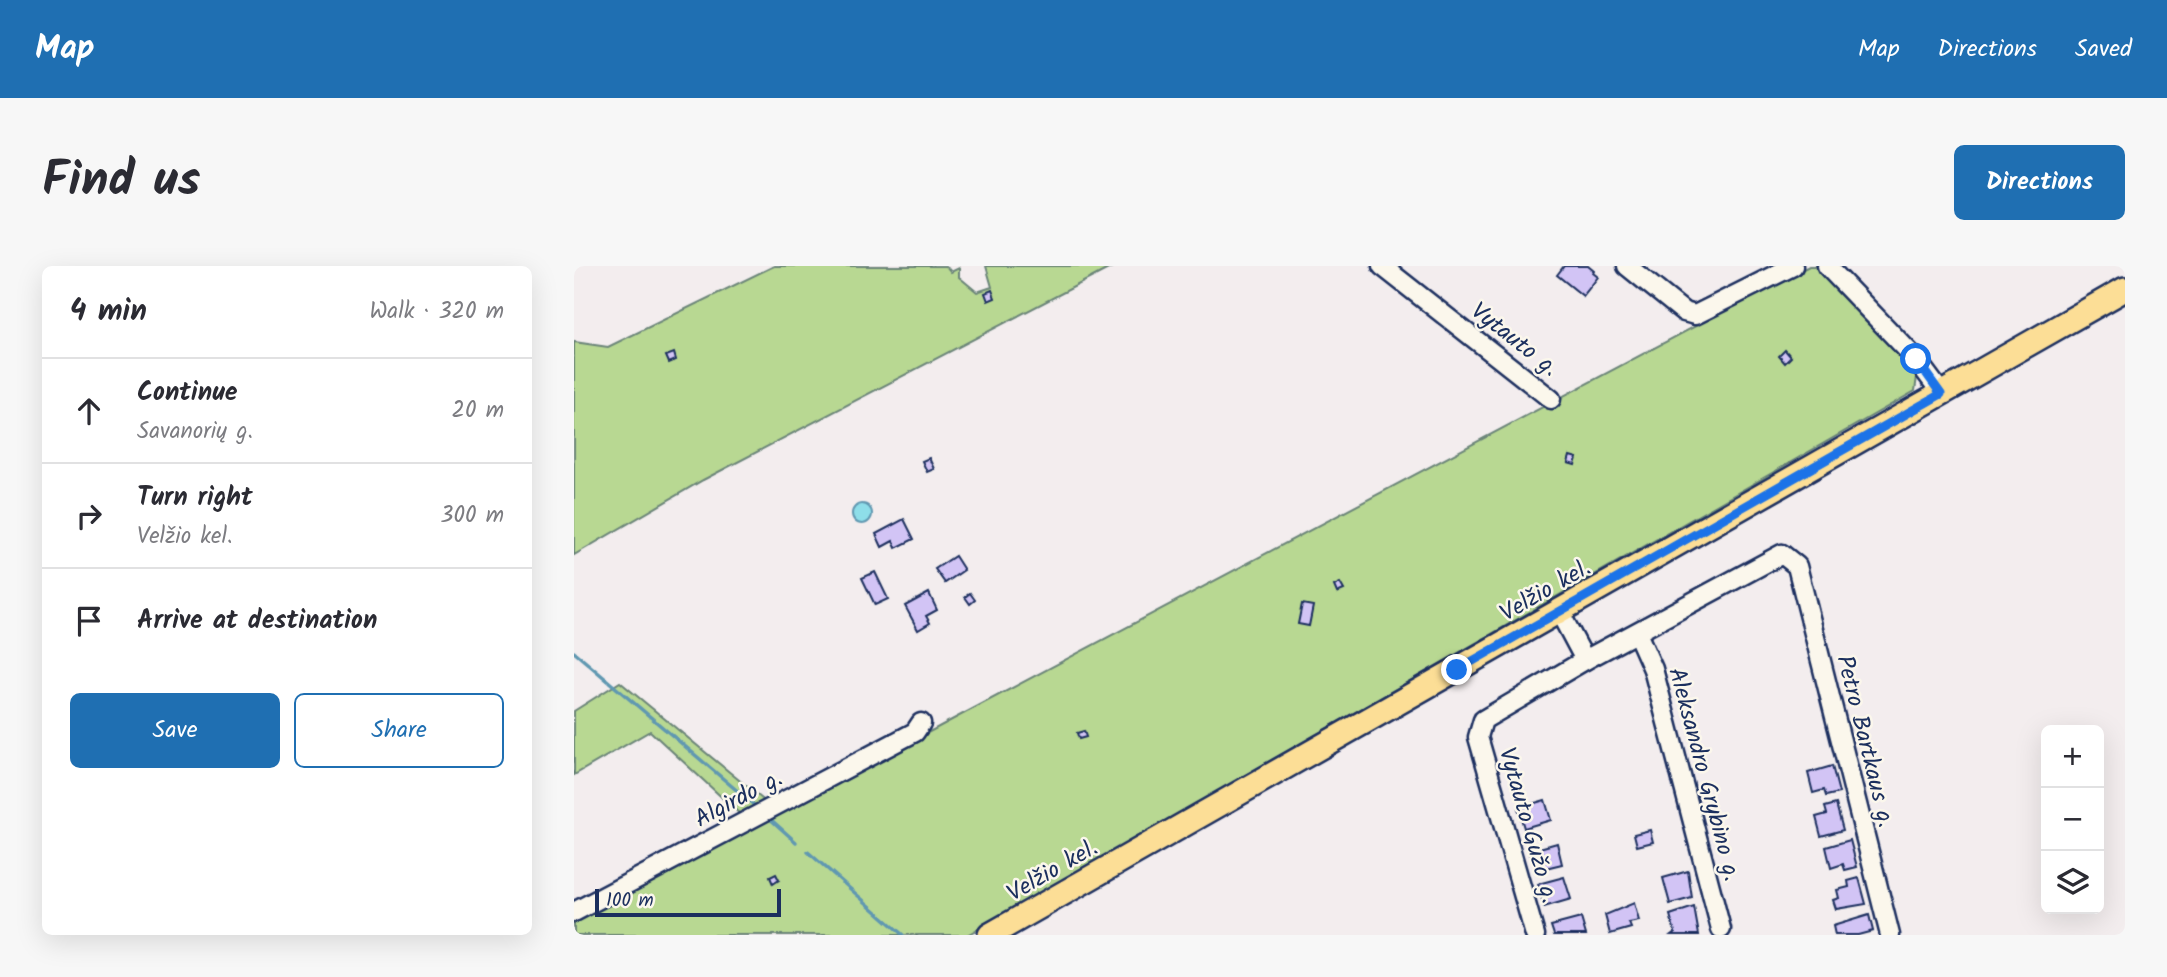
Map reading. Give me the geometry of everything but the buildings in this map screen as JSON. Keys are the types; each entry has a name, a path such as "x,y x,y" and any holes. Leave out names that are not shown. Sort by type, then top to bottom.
{"main road":[{"name":"Velžio kel.","path":"990,935 2125,289"}],"street":[{"name":"Vytauto g.","path":"1382,266 1551,399"},
{"path":"1628,266 1684,312 1695,315 1793,266"},
{"path":"1828,266 1916,359 1941,394"},
{"name":"Petro Bartkaus g.","path":"1637,633 1777,555 1793,560 1797,566 1890,935"},
{"path":"1559,611 1585,660 1637,633"},
{"name":"Aleksandro Grybino g.","path":"1637,633 1653,669 1721,929"},
{"name":"Vytauto Gužo g.","path":"1535,935 1478,737 1479,727 1489,715 1585,660"},
{"name":"Algirdo g.","path":"574,912 915,732 921,723"}],"green space":[{"path":"774,266 946,266 951,272 959,268 959,277 977,292 992,287 986,266 1114,266 703,480 574,555 574,342 608,347"},
{"path":"1809,266 1816,266 1918,370 1915,391 967,935 574,935 574,923"},
{"path":"620,682 767,803 742,816 650,731 574,775 574,711"}],"water":[{"path":"862,504 869,507 872,514 869,521 862,524 855,521 852,514 855,507"}],"waterway":[{"path":"574,652 754,805"},
{"path":"768,817 796,842"},
{"path":"808,852 903,935"}],"route":[{"path":"1457,670 1941,394 1916,359"}]}
